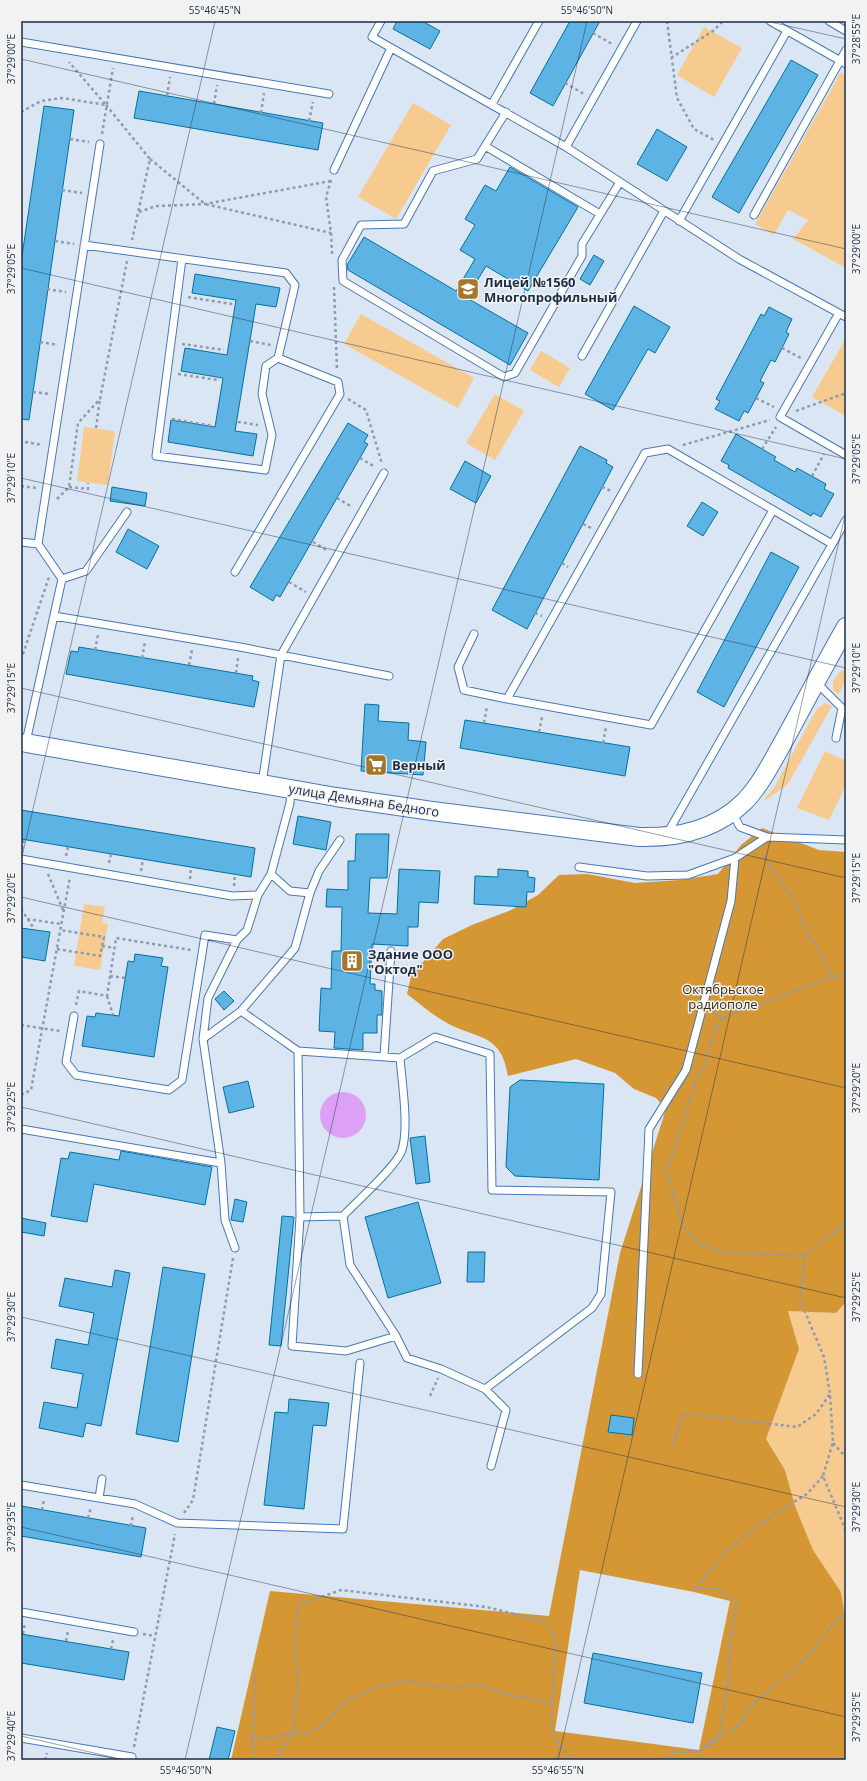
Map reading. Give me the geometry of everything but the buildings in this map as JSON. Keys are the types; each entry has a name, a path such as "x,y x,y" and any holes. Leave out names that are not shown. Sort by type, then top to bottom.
{"street":[{"name":"улица Демьяна Бедного","path":"26,743 291,789 432,811 639,837 664,838 685,835 703,828 745,801 760,779 842,638"}],"lane":[{"path":"381,21 372,37 566,147 740,259 846,317"},
{"path":"492,104 539,21"},
{"path":"566,147 637,21"},
{"path":"770,21 843,62"},
{"path":"829,21 846,31"},
{"path":"679,221 787,31"},
{"path":"21,42 329,94"},
{"path":"334,170 391,48"},
{"path":"754,215 843,62 846,50"},
{"path":"506,112 477,159 433,171 404,224 361,226 342,260 343,281 504,377 515,373 582,256 582,244 620,182"},
{"path":"26,743 62,579 38,544 100,144"},
{"path":"485,146 600,214"},
{"path":"582,356 664,211"},
{"path":"84,245 182,260 286,273 295,285 278,358 266,366 262,394 272,435 265,470 156,456 182,260"},
{"path":"839,313 782,415 829,446 846,455"},
{"path":"235,572 340,394 338,382 278,358"},
{"path":"507,699 645,453 668,449 832,544"},
{"path":"262,784 281,655 384,473"},
{"path":"474,634 458,667 464,690 544,706 651,724 773,510"},
{"path":"62,579 86,571 127,512"},
{"path":"664,838 846,520"},
{"path":"21,542 38,544"},
{"path":"54,616 240,647 389,676"},
{"path":"816,682 842,708 836,738"},
{"path":"235,1248 225,1220 221,1163 203,1039 208,998 237,940 247,930 258,895 271,874 290,803 291,789"},
{"path":"731,811 740,827 767,837 846,840"},
{"path":"579,867 648,876 688,874 735,858 767,837"},
{"path":"203,1039 241,1011 295,948 310,892 320,871 340,840"},
{"path":"638,1374 648,1129 686,1070 731,901 735,858"},
{"path":"21,859 232,896 258,895"},
{"path":"271,874 290,891 310,892"},
{"path":"74,1016 66,1062 76,1075 169,1090 182,1080 205,935 237,940"},
{"path":"384,1056 391,951"},
{"path":"241,1011 298,1051 400,1058 435,1037 490,1054 492,1190 611,1192 601,1294 592,1308 485,1389"},
{"path":"298,1051 300,1217 292,1346 346,1351 396,1336"},
{"path":"300,1217 343,1216 384,1175 402,1150 405,1118 400,1058"},
{"path":"21,1129 221,1163"},
{"path":"343,1216 350,1265 396,1336 407,1358 442,1369 485,1389 506,1410 491,1466"},
{"path":"21,1485 135,1504 177,1523 343,1529 360,1363"},
{"path":"99,1498 102,1478"},
{"path":"21,1612 134,1632"},
{"path":"21,1738 132,1757"}],"path":[{"path":"667,21 677,98 694,129 723,145"},
{"path":"671,58 712,31 723,21"},
{"path":"593,33 621,48"},
{"path":"57,48 106,104 150,159 205,204 332,233"},
{"path":"70,139 100,144 114,57"},
{"path":"166,96 172,67"},
{"path":"214,104 219,75"},
{"path":"261,112 266,83"},
{"path":"566,83 593,99"},
{"path":"310,121 315,92"},
{"path":"21,112 41,101 62,98 106,104"},
{"path":"96,428 100,399 129,252 150,159"},
{"path":"138,212 156,206 205,204 331,181"},
{"path":"62,190 92,195"},
{"path":"54,241 84,245"},
{"path":"48,289 77,293"},
{"path":"178,295 231,304 232,300"},
{"path":"250,341 281,346"},
{"path":"40,342 68,346"},
{"path":"171,342 224,350"},
{"path":"782,348 810,364"},
{"path":"167,372 218,380 219,377"},
{"path":"33,392 61,396"},
{"path":"668,449 782,415 846,393"},
{"path":"340,394 366,410 384,473"},
{"path":"756,398 782,415"},
{"path":"42,514 69,487 78,423 100,399"},
{"path":"762,449 782,415"},
{"path":"161,417 213,426"},
{"path":"232,421 270,427"},
{"path":"25,442 53,446"},
{"path":"812,476 829,446"},
{"path":"360,458 384,473"},
{"path":"69,487 88,489 88,483"},
{"path":"21,486 46,490"},
{"path":"337,498 361,513"},
{"path":"313,542 337,556"},
{"path":"21,660 52,566"},
{"path":"289,582 314,597"},
{"path":"95,650 100,624"},
{"path":"142,658 146,632"},
{"path":"189,665 194,640"},
{"path":"236,673 240,647"},
{"path":"484,723 489,695"},
{"path":"539,732 544,706"},
{"path":"752,846 767,858 771,867 794,900 808,936 820,952 832,977"},
{"path":"43,863 63,910"},
{"path":"21,1095 31,1090 63,910 72,868"},
{"path":"21,909 35,930"},
{"path":"27,919 61,924"},
{"path":"57,949 100,956 104,937 60,930"},
{"path":"113,1015 107,996 116,938 202,952"},
{"path":"102,946 115,948"},
{"path":"846,974 832,977 723,1018 715,1027 706,1066 698,1077 679,1136 666,1170 684,1225 690,1235 698,1243 721,1252 805,1256 846,1222"},
{"path":"110,976 125,978"},
{"path":"74,1016 79,991 107,996"},
{"path":"21,1025 71,1032"},
{"path":"132,1757 177,1523 194,1500 235,1248"},
{"path":"700,1751 720,1733 729,1675 729,1648 737,1603 720,1588 696,1588 725,1552 772,1515 807,1494 823,1476 833,1442 830,1394 824,1357 800,1300 805,1256"},
{"path":"430,1396 442,1369"},
{"path":"674,1445 683,1413 797,1426 816,1414 830,1394"},
{"path":"833,1442 838,1450 846,1457"},
{"path":"823,1476 846,1531"},
{"path":"275,1760 293,1732 298,1684 296,1648 298,1605 341,1590 486,1607 547,1622 556,1641 552,1702 552,1732 560,1747 575,1760"},
{"path":"661,1760 675,1752 700,1751 737,1727 756,1701 797,1668 834,1623 846,1612"},
{"path":"253,1760 255,1676"},
{"path":"253,1738 273,1738 293,1732 308,1734 326,1721 343,1703 376,1687 405,1681 451,1688 478,1684 506,1694 552,1702"},
{"path":"557,1760 560,1747"},
{"path":"845,1760 846,1753"}],"shaded area":[{"path":"704,27 742,48 714,97 677,75"},
{"path":"841,72 846,76 846,268 793,239 808,220 788,210 774,235 755,224"},
{"path":"413,103 451,125 396,219 358,197"},
{"path":"361,314 474,378 458,408 344,344"},
{"path":"846,338 846,416 812,397"},
{"path":"541,351 570,368 559,387 530,370"},
{"path":"495,394 524,411 495,460 466,443"},
{"path":"84,427 115,431 108,485 77,481"},
{"path":"846,670 846,680 838,695 833,690 833,682 840,671"},
{"path":"825,703 832,706 788,784 766,800 764,799 774,788 817,709"},
{"path":"825,751 846,761 846,785 829,820 797,808"},
{"path":"84,904 105,907 102,923 108,924 100,970 74,966"},
{"path":"343,1092 356,1096 362,1102 366,1115 362,1128 356,1134 343,1138 330,1134 324,1128 320,1115 324,1102 330,1096"},
{"path":"846,1302 846,1623 841,1592 813,1550 795,1506 785,1470 766,1439 799,1349 788,1311 836,1313"}],"green space":[{"name":"Октябрьское радиополе","path":"762,828 819,850 846,852 846,1302 836,1313 788,1311 799,1349 766,1439 785,1470 795,1506 813,1550 841,1592 846,1623 846,1760 231,1760 270,1591 549,1616 620,1253 666,1109 656,1098 634,1089 615,1073 576,1059 508,1076 504,1061 499,1051 492,1043 442,1020 407,994 411,976 443,939 472,925 511,910 538,895 559,875 587,874 635,883 680,880 718,874 741,845","holes":["580,1570 694,1592 730,1601 699,1750 555,1731"]}],"place":[{"name":"Лицей №1560 Многопрофильный","path":"468,289"},
{"name":"Верный","path":"376,765"},
{"name":"Здание ООО \"Октод\"","path":"352,961"}]}
